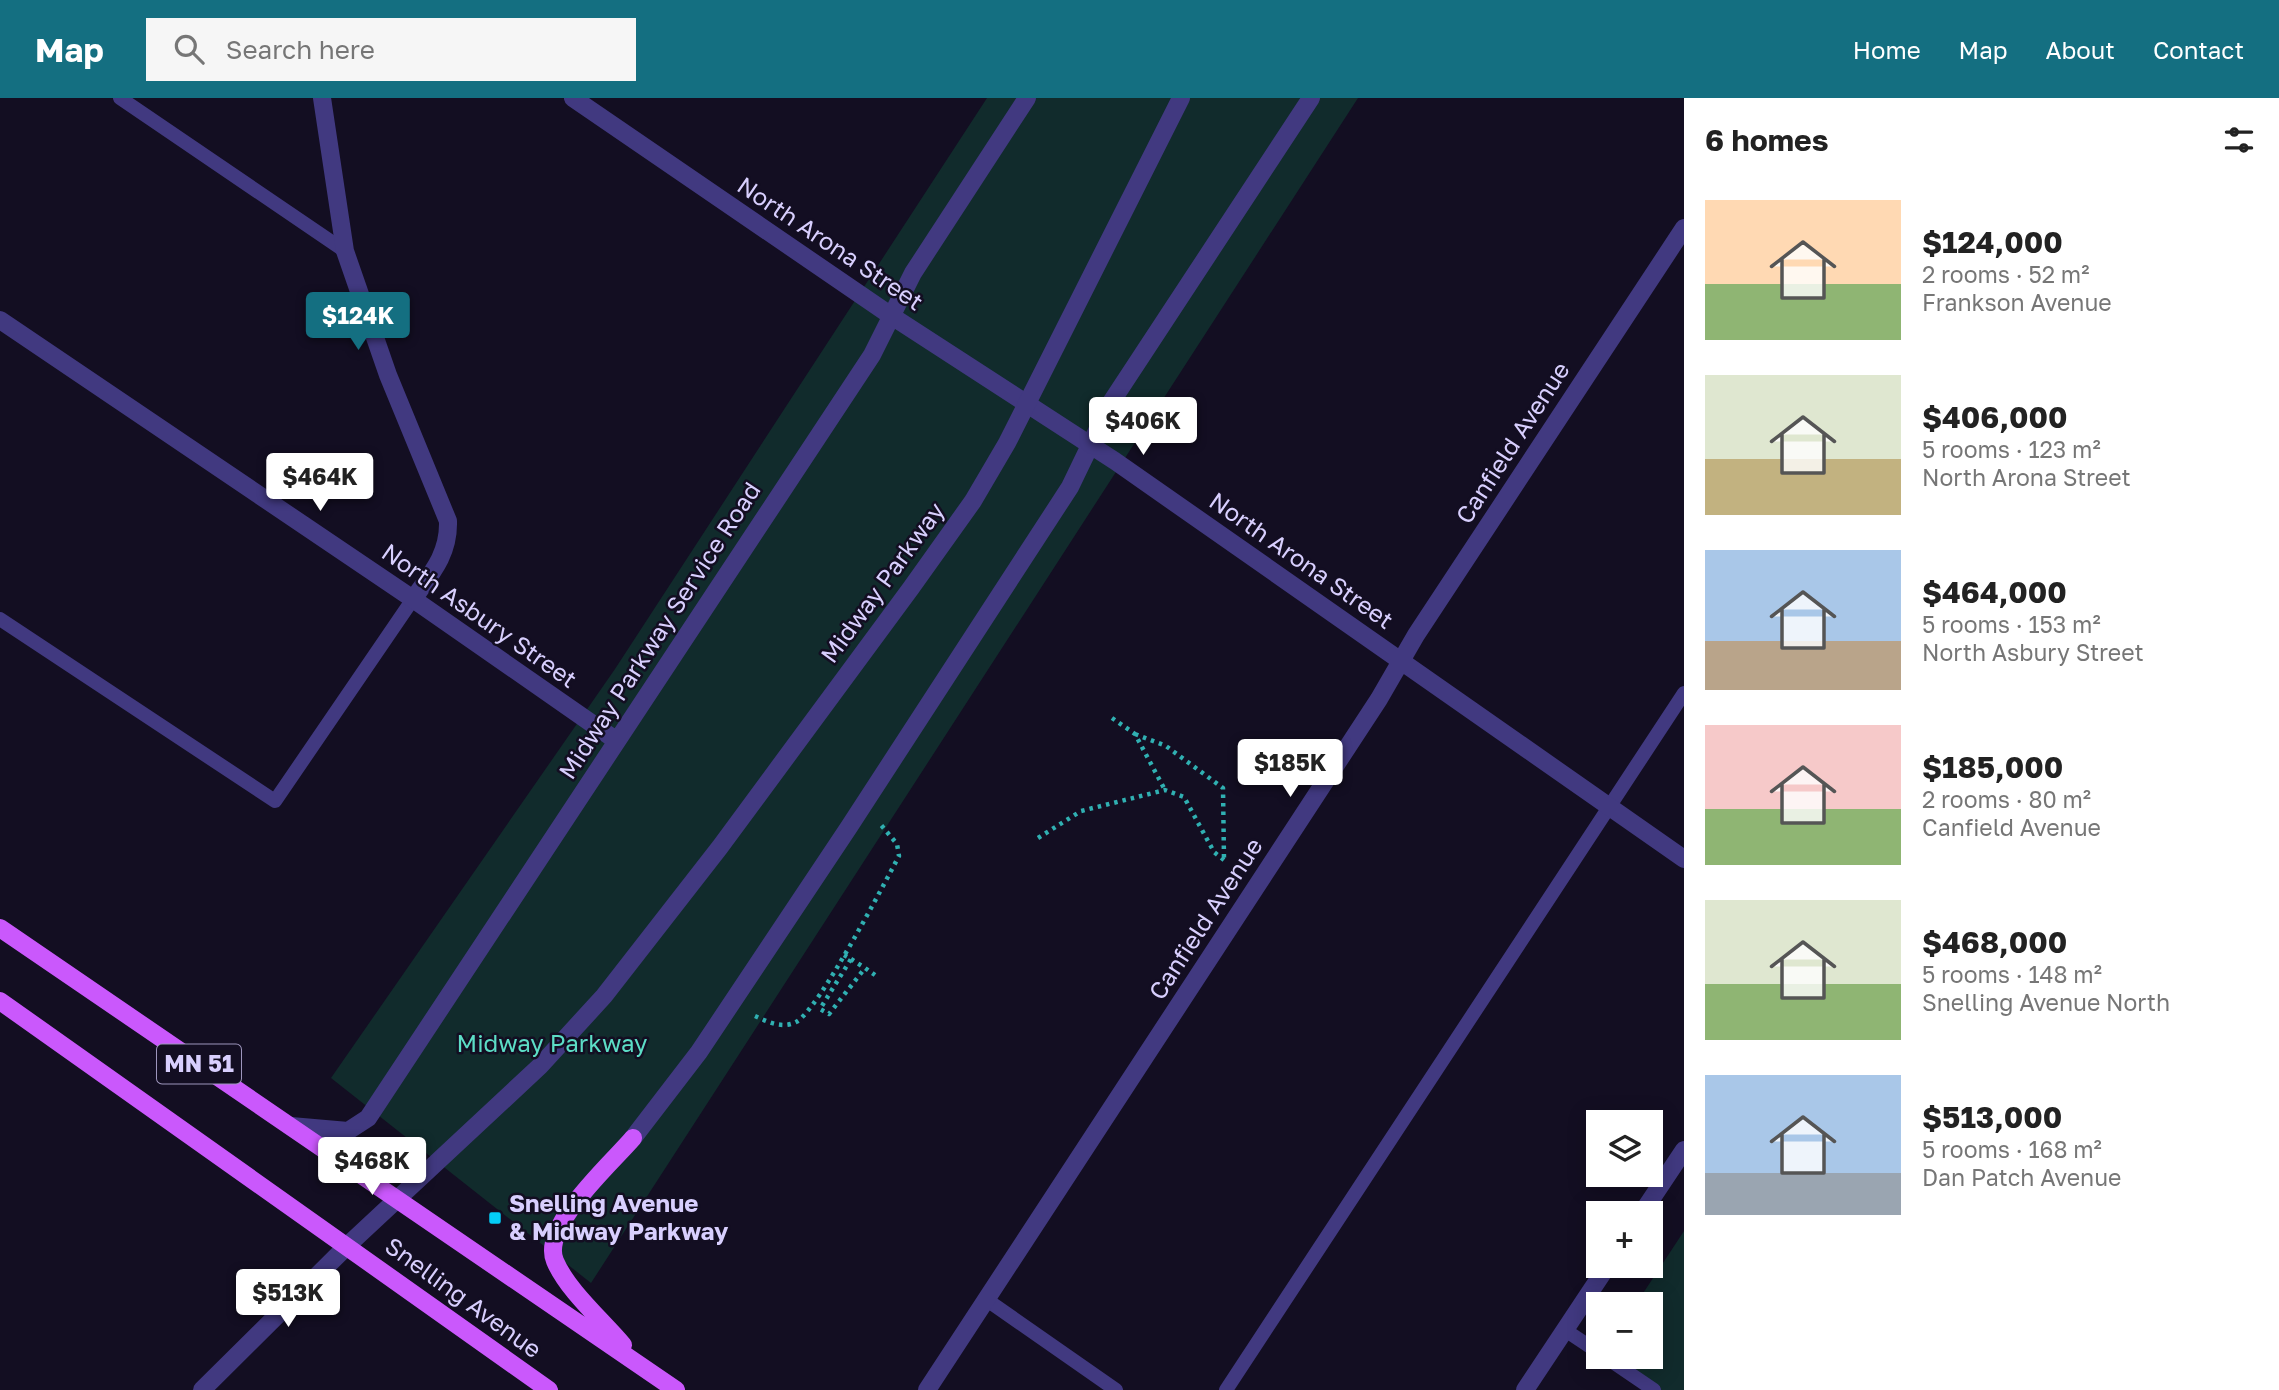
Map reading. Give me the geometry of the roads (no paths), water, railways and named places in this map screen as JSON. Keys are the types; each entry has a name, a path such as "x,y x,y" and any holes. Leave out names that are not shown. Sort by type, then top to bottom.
{"main road":[{"name":"MN 51","path":"0,928 398,1200"},
{"name":"MN 51","path":"0,1001 348,1245"},
{"path":"633,1138 568,1212 557,1231 552,1254 565,1278 642,1366"},
{"name":"Snelling Avenue","path":"398,1200 676,1390"},
{"name":"Snelling Avenue","path":"348,1245 550,1390"}],"street":[{"path":"322,98 345,251 383,364 448,521 449,540 443,558 413,599"},
{"name":"North Arona Street","path":"573,98 890,315 1090,444 1684,859"},
{"name":"Midway Parkway Service Road","path":"291,1126 348,1130 368,1118 872,355 890,315 1027,98"},
{"name":"Midway Parkway","path":"202,1390 348,1245 540,1066 604,996 654,934 965,512 1026,404 1181,98"},
{"path":"633,1138 699,1052 842,838 1070,487 1110,404 1311,98"},
{"name":"Canfield Avenue","path":"927,1390 1379,699 1400,660 1684,228"},
{"name":"North Asbury Street","path":"0,320 413,599 617,741"},
{"path":"1651,1201 1684,1150"},
{"path":"1525,1390 1599,1278"}],"lane":[{"path":"120,98 345,251"},
{"path":"0,619 275,801 413,599"},
{"path":"1226,1390 1684,693"},
{"path":"987,1300 1116,1390"},
{"path":"1565,1330 1586,1344"},
{"path":"1623,1369 1654,1390"}],"place":[{"name":"Snelling Avenue & Midway Parkway","path":"495,1218"}]}
